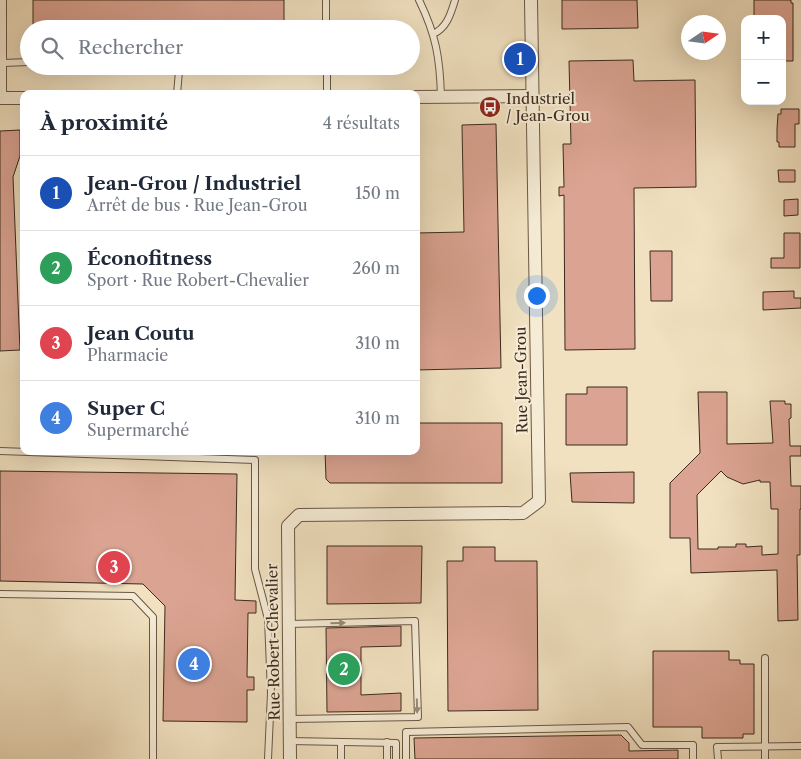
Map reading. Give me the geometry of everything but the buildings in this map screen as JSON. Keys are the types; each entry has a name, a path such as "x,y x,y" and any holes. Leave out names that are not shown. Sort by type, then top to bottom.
{"street":[{"name":"Rue Jean-Grou","path":"288,526 300,515 523,513 539,501 531,0"},
{"path":"420,97 532,96"},
{"path":"2,98 20,98"},
{"name":"Rue Robert-Chevalier","path":"288,526 290,759"}],"lane":[{"path":"2,98 3,0"},
{"path":"326,0 326,20"},
{"path":"420,0 433,34 439,58 441,97"},
{"path":"433,34 446,24 455,0"},
{"path":"3,63 20,62"},
{"path":"177,90 179,75"},
{"path":"327,75 327,90"},
{"path":"0,451 20,452"},
{"path":"113,455 255,460 255,569 268,619 271,684 268,759"},
{"path":"0,594 133,596 153,617 153,759"},
{"path":"289,624 415,621 418,717 290,719"},
{"path":"765,658 765,759"},
{"path":"406,759 406,732 628,727 642,745 692,745 693,759"},
{"path":"290,741 396,743 396,759"},
{"path":"341,742 341,759"},
{"path":"387,742 387,759"},
{"path":"718,759 717,747 801,746"}],"place":[{"name":"Jean-Grou / Industriel","path":"520,59"},
{"name":"Industriel / Jean-Grou","path":"490,107"},
{"name":"Jean Coutu","path":"114,567"},
{"name":"Super C","path":"194,664"},
{"name":"Éconofitness","path":"344,669"}]}
